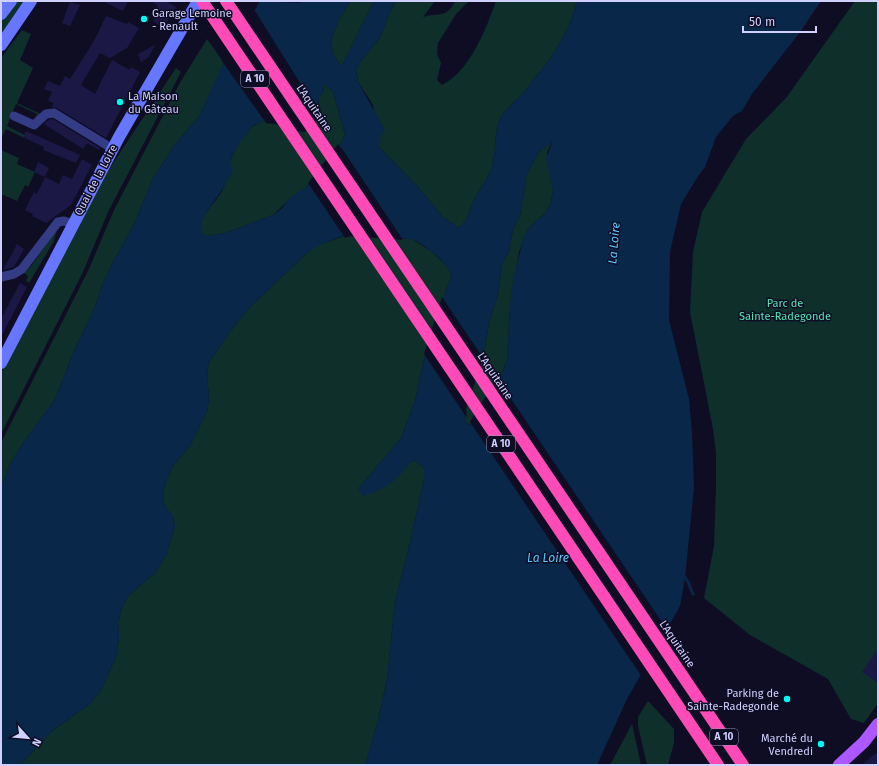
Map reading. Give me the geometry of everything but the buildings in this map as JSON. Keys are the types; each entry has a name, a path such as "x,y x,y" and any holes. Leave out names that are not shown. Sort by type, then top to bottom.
{"highway":[{"name":"A 10","path":"202,1 718,765"},
{"name":"L'Aquitaine","path":"226,1 743,765"}],"main road":[{"path":"1,14 11,1"},
{"path":"1,45 32,1"},
{"name":"Quai de la Loire","path":"1,363 113,149 198,1"},
{"path":"839,765 874,736 878,724"}],"street":[{"path":"14,116 34,125 46,114 54,113 113,149"},
{"path":"1,277 14,274 22,269 58,222 64,221 73,224"}],"green space":[{"path":"14,1 30,1 1,42 1,20"},
{"path":"350,1 374,1 342,66 332,50 332,42 336,26"},
{"path":"395,1 435,1 423,17 445,13 452,7 455,1 469,1 456,14 438,43 437,54 441,63 437,80 442,85 452,79 469,60 482,36 496,1 577,1 563,38 556,50 524,92 501,117 497,128 492,166 463,225 459,228 443,217 419,188 379,147 379,138 373,105 358,82 356,70 360,62 379,39"},
{"name":"Parc de Sainte-Radegonde","path":"855,1 878,1 878,703 864,723 851,719 828,679 750,635 704,598 714,546 716,453 713,429 690,312 693,252 702,212 746,139 786,98"},
{"path":"22,30 31,34 20,60 33,68 17,103 41,114 34,121 37,114 16,104 7,126 25,135 24,138 6,129 1,139 1,58"},
{"path":"207,39 224,63 200,115 173,147 152,181 134,224 103,283 95,307 73,353 55,400 23,443 10,464 1,489 2,441 89,269 114,210 181,81"},
{"path":"176,68 181,72 108,212 83,272 1,434 1,373 104,177"},
{"path":"323,83 333,92 345,134 341,143 307,187 289,200 273,215 225,233 207,236 202,234 200,229 201,223 223,189 230,161 244,135 251,128 261,122 318,111 319,96 324,92"},
{"path":"552,141 547,153 553,191 550,205 545,213 528,229 519,252 510,307 507,360 502,374 473,424 469,425 465,421 464,409 485,347 489,323 498,295 502,264 509,251 513,230 520,215 527,173 539,152"},
{"path":"1,150 19,158 17,164 35,172 28,187 25,185 17,201 1,194"},
{"path":"57,229 54,241 29,283 26,281 28,276 24,273 32,265"},
{"path":"349,234 412,239 431,251 450,269 451,275 423,363 415,401 401,438 358,489 397,478 407,465 414,460 424,468 424,479 395,601 387,679 379,717 365,765 20,765 52,731 91,703 100,692 116,657 119,638 118,622 123,605 129,595 156,572 167,553 175,526 173,517 163,500 164,488 172,467 190,446 207,411 209,400 207,372 209,362 235,325 250,307 307,253 314,247"},
{"path":"648,701 674,729 674,743 668,765 647,765 638,726 638,717"},
{"path":"632,724 641,765 610,765"}],"water":[{"name":"La Loire","path":"260,1 298,3 305,1 350,1 336,26 332,42 332,50 342,66 374,1 395,1 379,39 360,62 356,70 358,82 385,130 380,138 379,147 419,188 443,217 459,228 463,225 492,166 497,128 501,117 524,92 556,50 563,38 577,1 821,1 800,32 752,94 742,111 733,116 716,137 705,167 681,204 670,252 669,320 689,399 692,432 694,488 685,578 680,606 627,699 597,765 365,765 379,717 387,679 395,601 424,479 424,468 414,460 397,478 381,489 363,496 358,489 401,438 415,401 423,363 451,275 446,265 441,260 430,250 414,240 349,234 334,239 307,253 250,307 235,325 209,362 207,372 209,400 207,411 190,446 172,467 164,488 163,500 167,509 173,516 175,526 167,553 156,572 129,595 123,605 118,622 119,638 116,657 100,692 91,703 52,731 20,765 1,765 1,489 10,464 23,443 55,400 73,353 95,307 103,283 134,224 152,181 173,147 200,115 219,72","holes":["323,83 333,92 345,134 341,143 307,187 293,195 281,209 273,215 225,233 207,236 203,234 201,229 204,217 233,171 230,163 232,156 241,141 254,125 265,121 282,123 318,111 319,96 324,92","552,142 546,159 553,191 550,205 545,213 528,229 524,236 513,280 507,360 502,374 473,424 469,425 465,421 464,409 485,347 489,323 498,295 502,264 509,251 513,230 520,215 527,173 539,152"]}],"pier":[{"path":"253,8 319,113 315,122 305,132 293,130 282,125 266,123 222,61"},
{"path":"338,144 403,240 350,236 345,238 308,183"},
{"path":"442,297 483,358 466,409 467,418 424,354"},
{"path":"497,378 668,631 642,677 470,422"}],"waterway":[{"path":"684,576 693,594"}],"place":[{"name":"Garage Lemoine - Renault","path":"144,19"},
{"name":"La Maison du Gâteau","path":"120,102"},
{"name":"Parking de Sainte-Radegonde","path":"787,699"},
{"name":"Marché du Vendredi","path":"821,744"}]}
